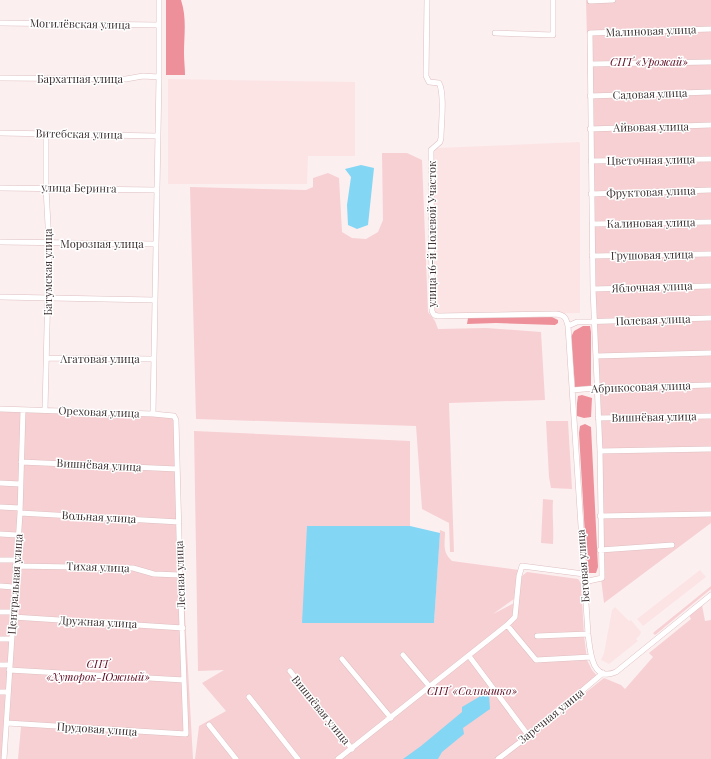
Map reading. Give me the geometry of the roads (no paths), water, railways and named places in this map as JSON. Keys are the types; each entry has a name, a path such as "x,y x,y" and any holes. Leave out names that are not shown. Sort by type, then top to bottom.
{"street":[{"path":"153,414 159,0"},
{"name":"улица 16-й Полевой Участок","path":"427,0 427,78 429,82 439,84 441,86 442,97 441,138 440,142 431,150 432,311 434,315 438,316 556,314 562,315 566,318"},
{"path":"495,33 553,35 553,0"},
{"path":"590,1 613,0"},
{"name":"Могилёвская улица","path":"0,23 159,25"},
{"name":"Малиновая улица","path":"591,64 590,33 711,29"},
{"path":"584,582 602,578 600,550 600,451 592,256 590,128 591,64 711,62"},
{"name":"Бархатная улица","path":"0,78 126,80 143,76 159,77"},
{"name":"Садовая улица","path":"590,96 711,92"},
{"name":"Айвовая улица","path":"590,128 711,125"},
{"name":"Витебская улица","path":"0,133 157,136"},
{"name":"Батумская улица","path":"45,410 49,244 46,188 46,133"},
{"name":"Цветочная улица","path":"591,161 711,159"},
{"name":"улица Беринга","path":"0,188 157,190"},
{"name":"Фруктовая улица","path":"591,194 711,190"},
{"name":"Калиновая улица","path":"592,224 711,222"},
{"name":"Морозная улица","path":"0,242 49,244 156,244"},
{"name":"Грушовая улица","path":"592,256 711,254"},
{"name":"Яблочная улица","path":"593,289 711,286"},
{"path":"0,297 155,300"},
{"name":"Беговая улица","path":"566,318 568,326 588,634 591,657 594,665 603,673"},
{"name":"Полевая улица","path":"568,326 577,322 594,321 711,318"},
{"path":"596,356 711,353"},
{"name":"Агатовая улица","path":"46,358 153,359"},
{"name":"Абрикосовая улица","path":"572,390 711,385"},
{"name":"Ореховая улица","path":"0,409 174,416"},
{"name":"Центральная улица","path":"4,759 2,747 7,721 14,587 20,510 24,410"},
{"name":"Лесная улица","path":"174,416 176,420 186,734"},
{"name":"Вишнёвая улица","path":"598,418 711,416"},
{"path":"600,451 711,449"},
{"name":"Вишнёвая улица","path":"21,462 177,469"},
{"path":"0,483 20,484"},
{"name":"Вольная улица","path":"0,507 20,510 179,522"},
{"path":"600,516 711,514"},
{"path":"0,534 18,535"},
{"path":"600,550 672,545"},
{"name":"Тихая улица","path":"0,560 16,563 133,568 154,574 180,575"},
{"path":"338,759 469,656 515,617 519,576 522,566 584,574"},
{"path":"0,586 14,587"},
{"path":"603,673 612,674 616,672 711,595"},
{"name":"Дружная улица","path":"0,612 13,615 183,628"},
{"path":"507,625 536,660 591,657"},
{"path":"537,636 588,634"},
{"path":"0,639 11,639"},
{"path":"403,655 430,687"},
{"path":"469,656 528,735"},
{"path":"342,659 391,718"},
{"path":"0,665 10,668 184,680"},
{"name":"Вишнёвая улица","path":"290,670 352,749"},
{"name":"Заречная улица","path":"498,759 603,673"},
{"path":"0,692 8,692"},
{"path":"249,697 298,759"},
{"path":"0,718 7,721"},
{"name":"Прудовая улица","path":"7,721 186,734"},
{"path":"209,725 236,759"}],"water":[{"path":"361,165 374,168 368,225 357,229 348,225 347,205 351,177 345,169"},
{"path":"307,526 410,526 440,533 434,623 302,623"},
{"path":"484,694 489,694 490,709 463,728 464,734 442,752 438,759 403,759 462,712 462,707"}],"park label":[{"name":"СНТ «Урожай»","path":"649,62"},
{"name":"СНТ «Хуторок-Южный»","path":"98,670"},
{"name":"СНТ «Солнышко»","path":"472,691"}]}
